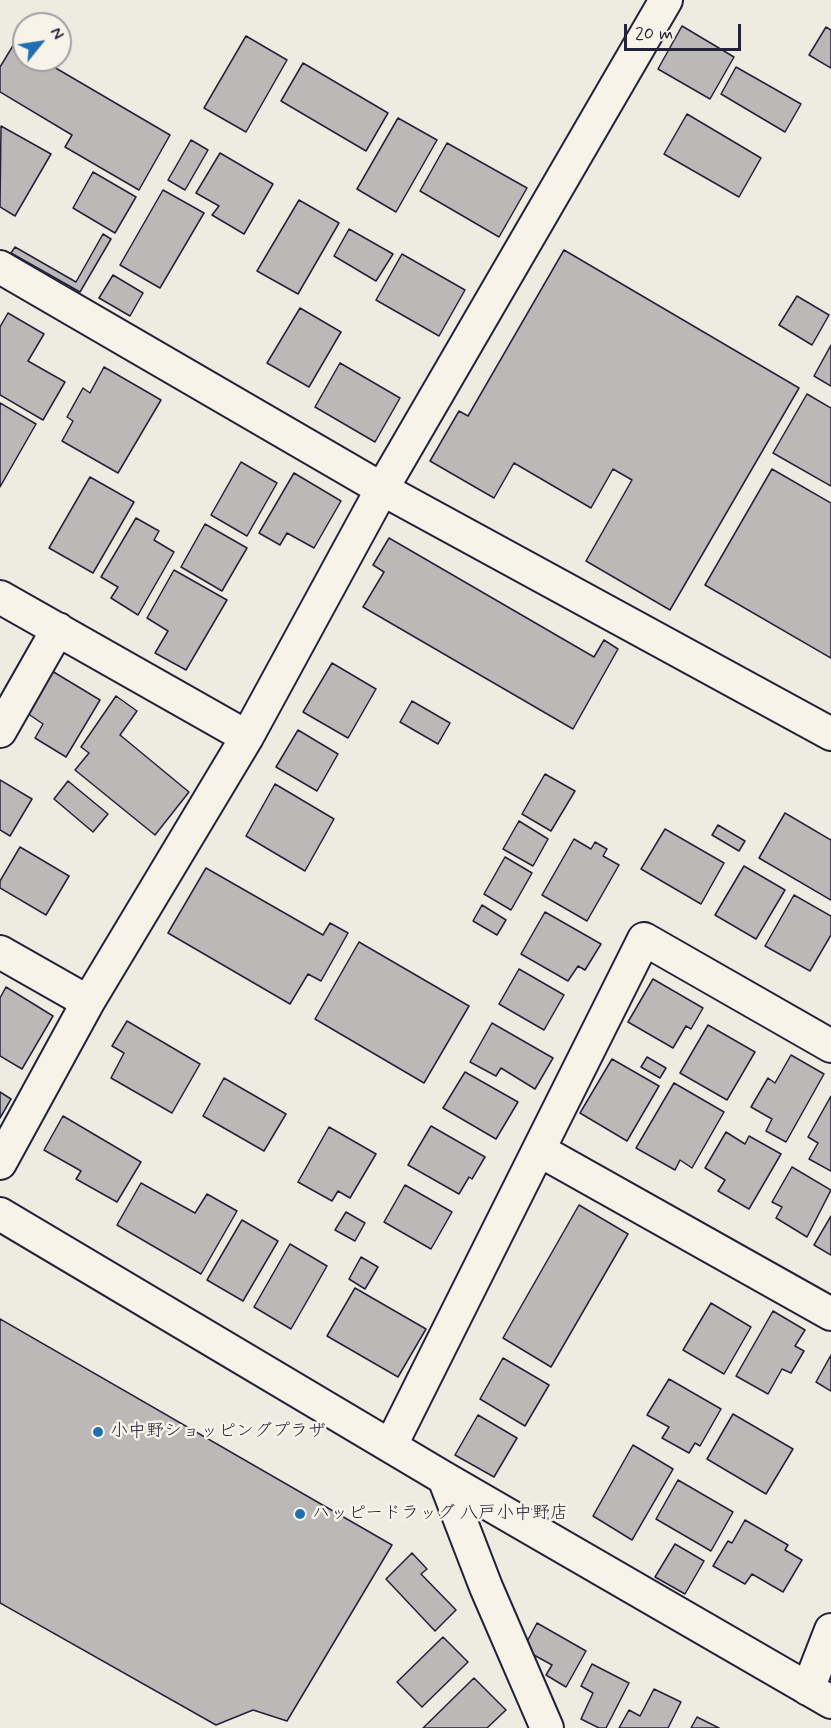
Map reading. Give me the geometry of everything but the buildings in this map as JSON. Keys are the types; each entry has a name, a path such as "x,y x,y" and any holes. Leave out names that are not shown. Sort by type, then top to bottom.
{"street":[{"path":"0,1163 88,1002 247,737 382,489 666,0"},
{"path":"0,267 382,489 831,734"},
{"path":"0,597 247,737"},
{"path":"0,731 58,629"},
{"path":"391,1445 645,939 831,1046"},
{"path":"0,952 88,1002"},
{"path":"538,1150 831,1314"},
{"path":"0,1214 444,1478 819,1696 831,1630"},
{"path":"444,1478 486,1587 547,1728"}],"place":[{"name":"小中野ショッピングプラザ","path":"98,1432"},
{"name":"ハッピードラッグ 八戸小中野店","path":"300,1514"}]}
